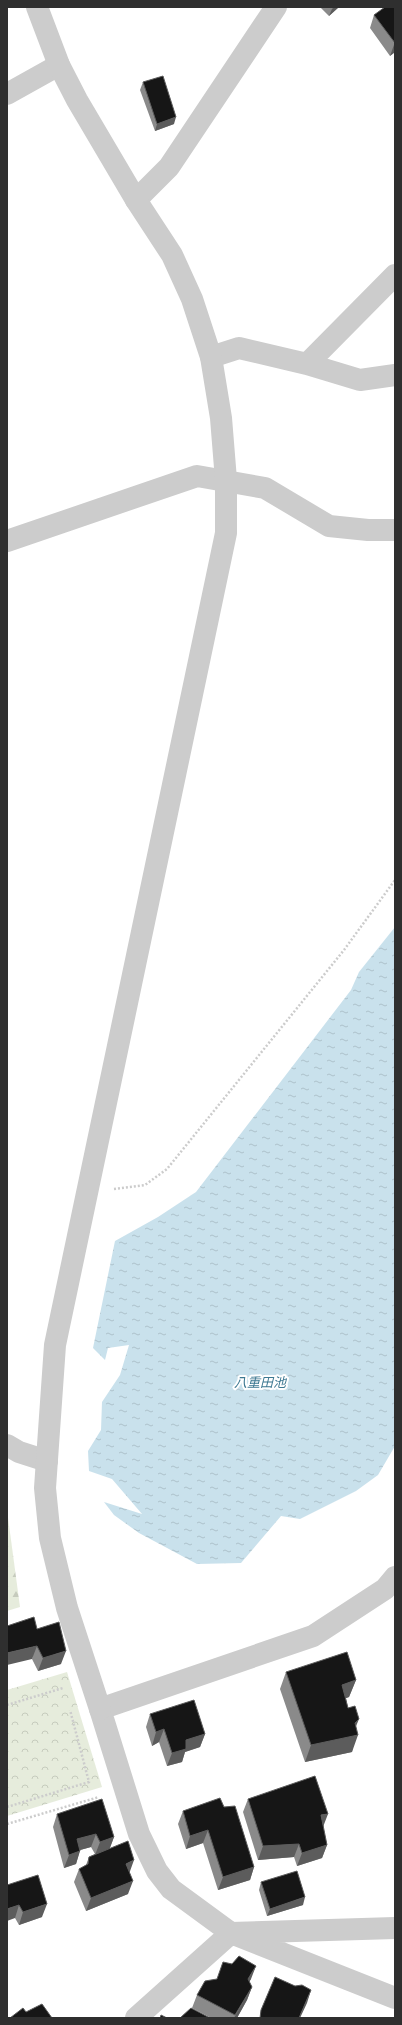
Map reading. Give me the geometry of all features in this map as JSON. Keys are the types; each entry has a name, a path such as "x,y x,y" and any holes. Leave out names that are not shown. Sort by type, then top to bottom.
{"street":[{"path":"37,7 59,65 77,100 136,200 172,255 192,300 211,357 221,418 226,480 226,532 56,1345 45,1488 50,1538 56,1569 67,1608 100,1708 124,1790 139,1834 157,1871 171,1889 231,1933 395,1998"},
{"path":"136,200 169,167 276,7"},
{"path":"7,94 59,65"},
{"path":"307,364 395,275"},
{"path":"211,357 239,348 307,364 360,380 395,375"},
{"path":"7,541 197,476 265,488 329,526 368,530 395,530"},
{"path":"7,1444 19,1452 47,1461"},
{"path":"100,1708 313,1636 386,1589 395,1577"},
{"path":"136,2018 231,1933 395,1928"}],"path":[{"path":"88,1189 120,1189 145,1185 167,1169 344,950 395,880"},
{"path":"7,1705 63,1687 65,1695"},
{"path":"7,1807 89,1782 68,1702"},
{"path":"7,1824 124,1790"}],"green space":[{"path":"7,1510 20,1607 7,1611"},
{"path":"67,1672 102,1787 7,1816 7,1690"}],"water":[{"name":"八重田池","path":"395,927 395,1446 378,1475 356,1491 300,1519 281,1516 241,1563 197,1564 139,1533 114,1515 104,1502 142,1514 112,1479 89,1471 88,1451 101,1430 102,1402 120,1375 129,1345 108,1348 105,1360 93,1348 115,1241 158,1217 196,1192 351,990 359,972"}],"building":[{"path":"385,7 395,7 395,43 374,15"},
{"path":"163,76 176,117 157,124 143,82"},
{"path":"34,1617 37,1629 59,1622 66,1651 43,1658 37,1646 7,1653 7,1626"},
{"path":"347,1652 356,1680 342,1685 348,1708 355,1706 359,1719 355,1723 358,1735 311,1745 286,1672"},
{"path":"194,1700 205,1734 186,1740 186,1749 172,1753 164,1729 156,1732 150,1714"},
{"path":"315,1776 328,1814 321,1815 327,1845 302,1853 299,1844 263,1846 248,1799"},
{"path":"220,1798 224,1807 235,1806 254,1867 223,1877 208,1830 190,1836 183,1811"},
{"path":"102,1799 114,1837 100,1842 96,1834 77,1839 80,1851 69,1855 57,1814"},
{"path":"128,1841 134,1860 126,1864 133,1881 91,1898 79,1869 88,1864 89,1857"},
{"path":"297,1871 305,1897 270,1909 261,1882"},
{"path":"38,1875 47,1904 23,1912 19,1905 7,1909 7,1885"},
{"path":"239,1956 256,1966 248,1979 252,1987 235,2015 197,1995 205,1981 217,1979 223,1962 232,1964"},
{"path":"275,1977 295,1986 302,1985 311,1990 299,2018 260,2018 261,2010"},
{"path":"42,2004 52,2018 10,2018 23,2008 26,2012"},
{"path":"191,2008 210,2018 180,2018"},
{"path":"161,2015 167,2018 160,2018"}]}
